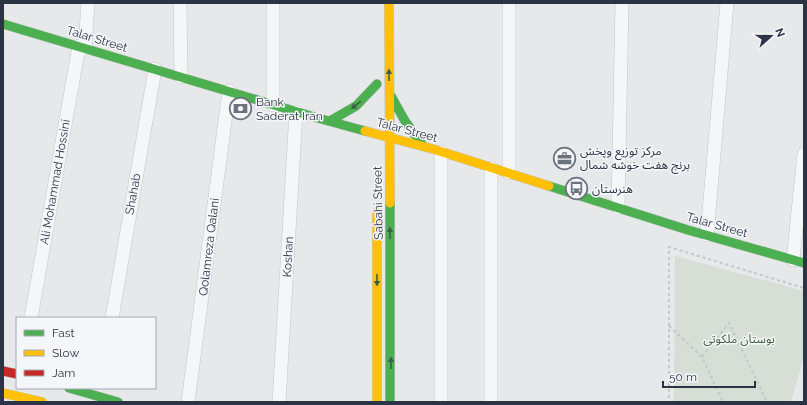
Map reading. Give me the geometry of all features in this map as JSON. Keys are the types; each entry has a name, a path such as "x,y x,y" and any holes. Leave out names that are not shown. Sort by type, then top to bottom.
{"street":[{"name":"Ali Mohammad Hossini","path":"30,317 82,47 88,3"},
{"path":"180,3 181,77"},
{"path":"273,3 273,105"},
{"name":"Sabahi Street","path":"389,3 390,402"},
{"path":"509,3 510,173"},
{"path":"618,208 622,3"},
{"path":"707,235 727,3"},
{"name":"Talar Street","path":"3,24 330,121 377,138 390,137 423,146 618,208 799,261"},
{"name":"Shahab","path":"112,317 155,69"},
{"path":"330,121 356,106 377,80 377,99"},
{"name":"Qolamreza Qalani","path":"188,402 229,91"},
{"path":"389,93 405,121 423,146"},
{"name":"Koshan","path":"279,402 296,112"},
{"path":"377,124 377,138"},
{"path":"441,152 441,402"},
{"path":"799,261 804,154"},
{"path":"491,168 491,402"},
{"name":"Sabahi Street","path":"377,200 377,402"},
{"path":"3,371 16,374"},
{"path":"72,389 118,402"},
{"path":"3,393 42,402"}],"path":[{"path":"669,398 669,247 804,288"},
{"path":"702,357 729,323 767,402"},
{"path":"669,326 702,357 723,402"}],"green space":[{"name":"بوستان ملکوتی","path":"675,256 804,291 804,356 791,402 674,402"}],"traffic: fast":[{"path":"3,24 365,131"},
{"path":"330,121 356,106 377,84"},
{"path":"391,96 405,121 423,146"},
{"path":"549,186 688,230 804,263"},
{"path":"390,203 390,402"},
{"path":"72,389 118,402"}],"traffic: slow":[{"path":"389,3 390,203"},
{"path":"365,131 433,149 549,186"},
{"path":"377,212 377,402"},
{"path":"3,393 42,402"}],"traffic: jam":[{"path":"3,371 16,374"}],"place":[{"name":"Bank Saderat Iran","path":"240,109"},
{"name":"مرکز توزیع وپخش برنج هفت خوشه شمال","path":"565,158"},
{"name":"هنرستان","path":"576,189"}]}
